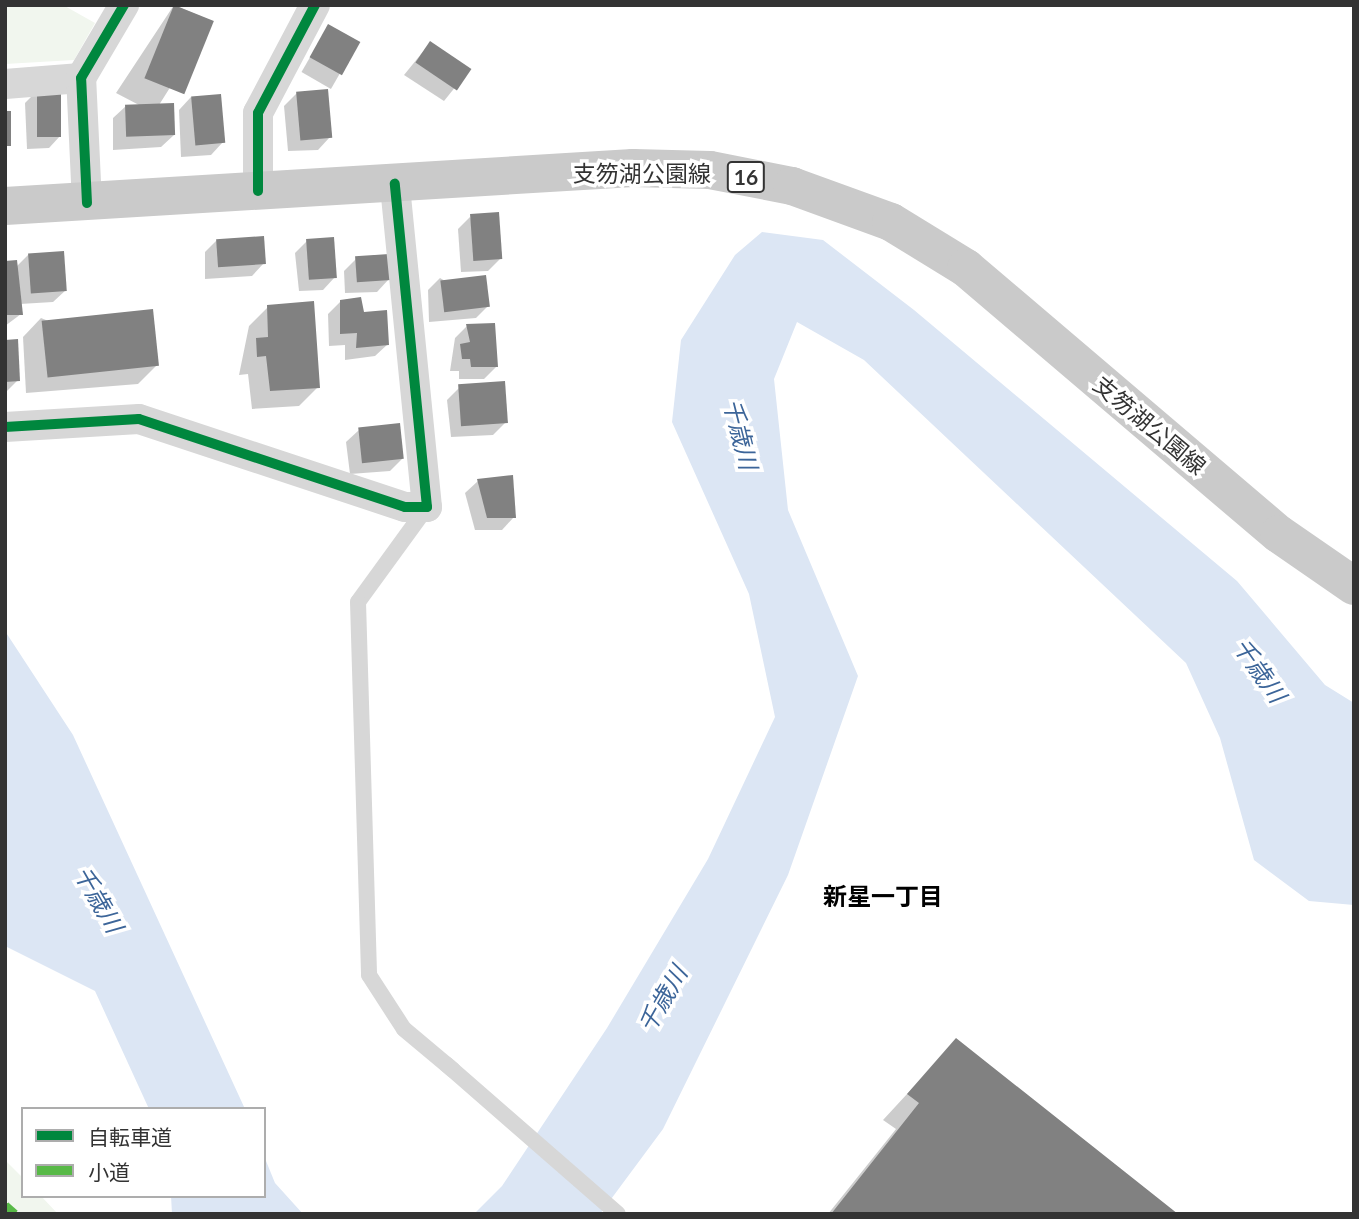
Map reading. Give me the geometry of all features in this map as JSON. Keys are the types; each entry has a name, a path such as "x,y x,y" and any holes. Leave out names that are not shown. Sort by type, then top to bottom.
{"main road":[{"name":"支笏湖公園線","path":"5,206 633,168 710,170 844,201 966,268 1279,534 1354,586"}],"street":[{"path":"258,191 258,113 315,5"},
{"path":"87,203 81,78 112,9"},
{"path":"5,83 81,78"},
{"path":"5,427 139,419 405,507 427,507 395,184"}],"lane":[{"path":"427,507 358,602 369,975 404,1029 618,1214"}],"shaded area":[{"path":"5,5 63,5 95,23 74,60 5,64"},
{"path":"5,1160 21,1176 21,1198 43,1198 58,1214 5,1214"}],"water":[{"name":"千歳川","path":"762,232 823,240 914,310 1237,581 1325,685 1354,703 1354,905 1309,901 1254,860 1220,738 1186,663 864,360 797,322 774,379 788,510 858,676 788,875 663,1129 600,1214 474,1214 502,1186 607,1028 708,859 775,717 749,594 672,422 681,340 735,255"},
{"name":"千歳川","path":"5,631 73,735 244,1107 148,1107 95,991 5,946"},
{"path":"266,1161 275,1183 303,1214 172,1214 171,1198 266,1198"}],"building":[{"path":"174,5 214,21 184,94 144,78"},
{"path":"328,24 360,42 342,75 310,57"},
{"path":"430,41 471,69 457,91 415,63"},
{"path":"37,89 61,89 61,137 37,137"},
{"path":"328,89 332,138 300,141 296,92"},
{"path":"221,94 225,143 195,145 191,97"},
{"path":"174,103 175,135 126,137 125,105"},
{"path":"5,111 11,111 11,146 5,146"},
{"path":"499,212 502,259 473,261 470,214"},
{"path":"264,236 266,264 218,267 216,239"},
{"path":"334,237 337,278 309,280 306,239"},
{"path":"64,251 67,291 31,293 28,254"},
{"path":"389,254 391,280 357,282 355,256"},
{"path":"17,260 23,315 5,315 5,261"},
{"path":"486,275 490,307 444,312 440,281"},
{"path":"361,297 364,312 387,310 389,345 356,348 357,333 340,334 340,300"},
{"path":"314,301 320,388 270,391 266,356 257,357 256,338 268,337 267,305"},
{"path":"153,309 159,366 48,377 42,321"},
{"path":"495,323 498,367 471,367 470,359 462,359 460,344 470,342 466,324"},
{"path":"18,339 20,381 5,382 5,340"},
{"path":"505,381 508,423 461,426 458,384"},
{"path":"400,423 404,459 362,463 358,427"},
{"path":"513,475 516,518 487,518 477,479"},
{"path":"956,1038 1178,1214 831,1214 919,1103 907,1094"}],"marked path":[{"path":"5,1205 15,1214"}],"cycle path":[{"path":"87,203 81,78 124,5"},
{"path":"258,191 258,113 315,5"},
{"path":"5,427 139,419 405,507 427,507 395,184"}],"district":[{"name":"新星一丁目","path":"883,896"}]}
